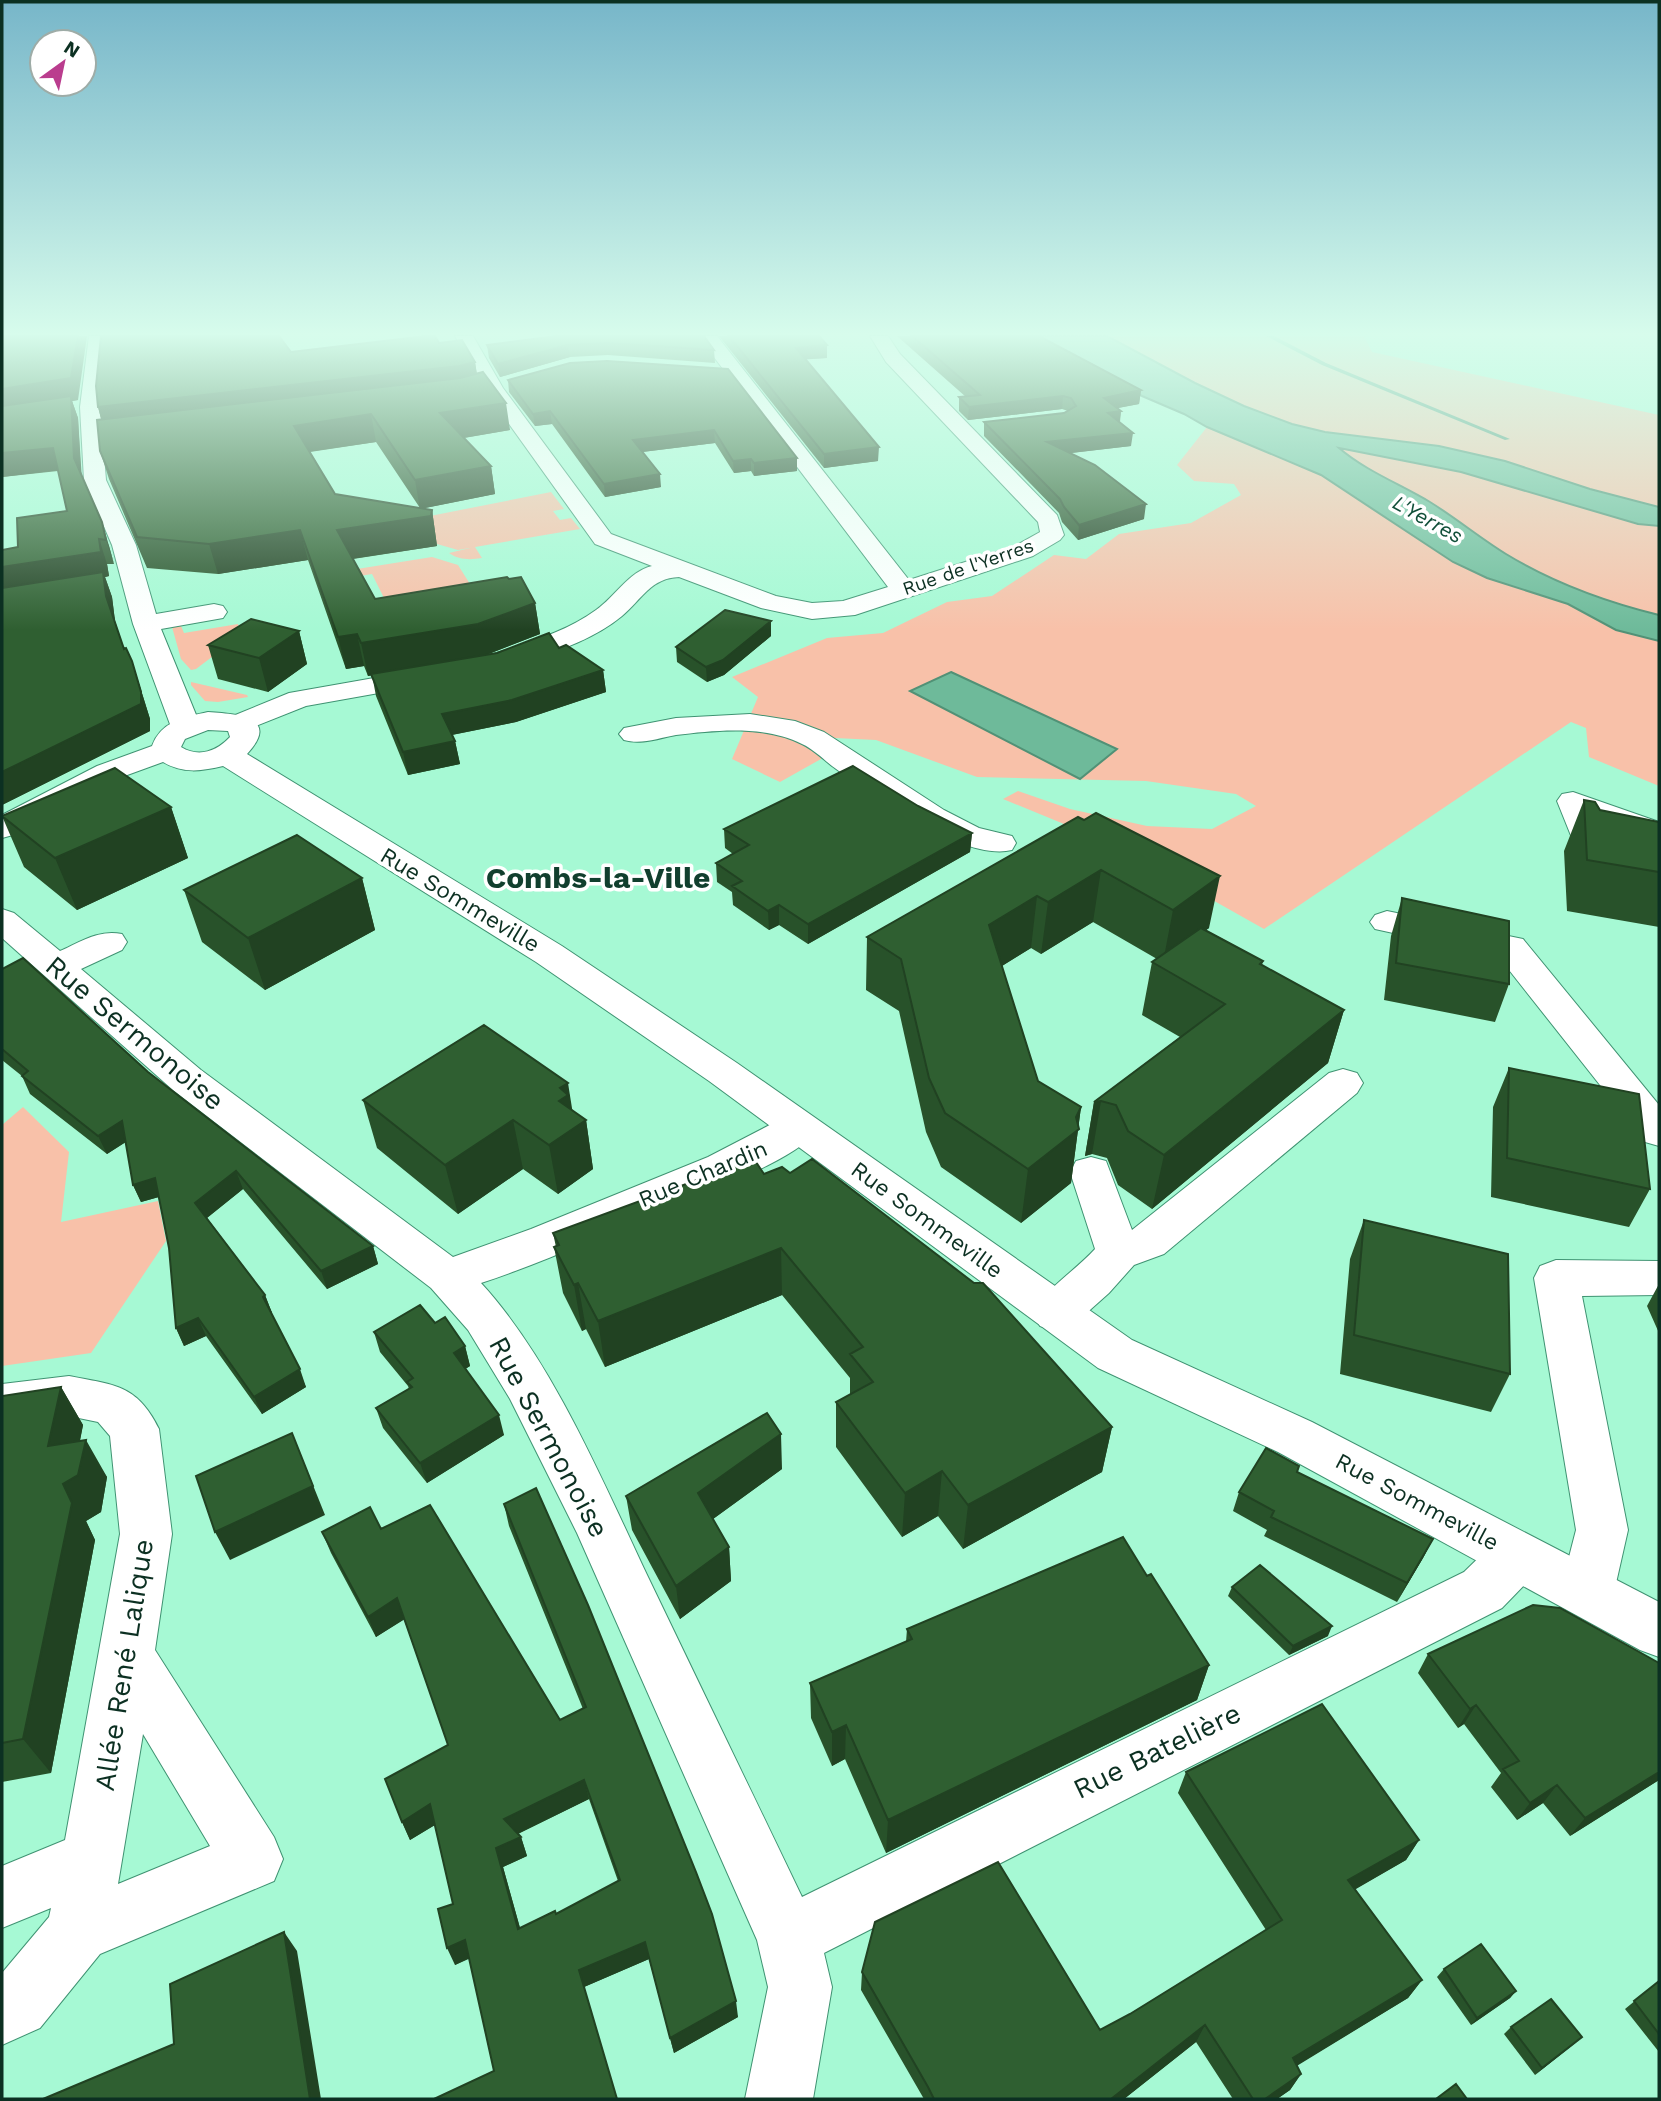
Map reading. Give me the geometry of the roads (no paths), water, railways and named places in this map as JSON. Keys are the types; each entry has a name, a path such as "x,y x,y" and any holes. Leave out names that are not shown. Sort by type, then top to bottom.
{"street":[{"path":"97,434 100,439 95,480 124,545 126,584 146,624 186,727"},
{"name":"Rue de l'Yerres","path":"527,434 603,539 770,603 812,611 846,610 1024,551 1052,535 1049,520 965,434"},
{"path":"782,434 903,590"},
{"path":"166,751 178,759 189,761 233,740 299,699 464,670 558,640 605,617 623,584 652,572 683,569"},
{"path":"146,624 214,612"},
{"path":"166,751 169,738 186,727 220,720 233,740"},
{"path":"634,734 705,723 749,723 782,728 813,738 883,786 965,834 1000,843"},
{"name":"Rue Sommeville","path":"233,740 348,832 549,954 723,1072 1115,1354 1295,1437 1659,1630"},
{"path":"2,828 108,772 166,751"},
{"path":"1659,833 1573,801 1592,852 1659,865"},
{"name":"Rue Sermonoise","path":"2,920 187,1080 447,1276 484,1317 527,1385 579,1484 788,1937 800,1987 779,2099"},
{"path":"1387,922 1510,947 1659,1132"},
{"path":"57,967 109,942"},
{"path":"1056,1313 1093,1281 1118,1253 1148,1242 1343,1083"},
{"name":"Rue Chardin","path":"447,1276 489,1264 711,1172 774,1144 799,1127"},
{"path":"1091,1172 1118,1253"},
{"path":"1587,1592 1602,1530 1556,1278 1659,1279"},
{"name":"Allée René Lalique","path":"2,1404 69,1396 113,1405 134,1429 146,1534 93,1859 78,1932 17,2005 2,2012"},
{"name":"Rue Batelière","path":"788,1937 1483,1590 1517,1556"},
{"path":"78,1932 252,1859 126,1654"},
{"path":"2,1897 93,1859"}],"water":[{"name":"L'Yerres","path":"1224,434 1342,434 1439,446 1505,461 1590,489 1659,507 1659,526 1638,524 1461,472 1339,448 1430,502 1496,548 1542,574 1619,604 1659,615 1659,641 1616,630 1568,604 1487,578 1453,562 1321,475"},
{"path":"951,672 1117,749 1080,779 910,691"}],"waterway":[{"path":"1495,434 1507,439"}],"district":[{"name":"Combs-la-Ville","path":"598,877"}]}
